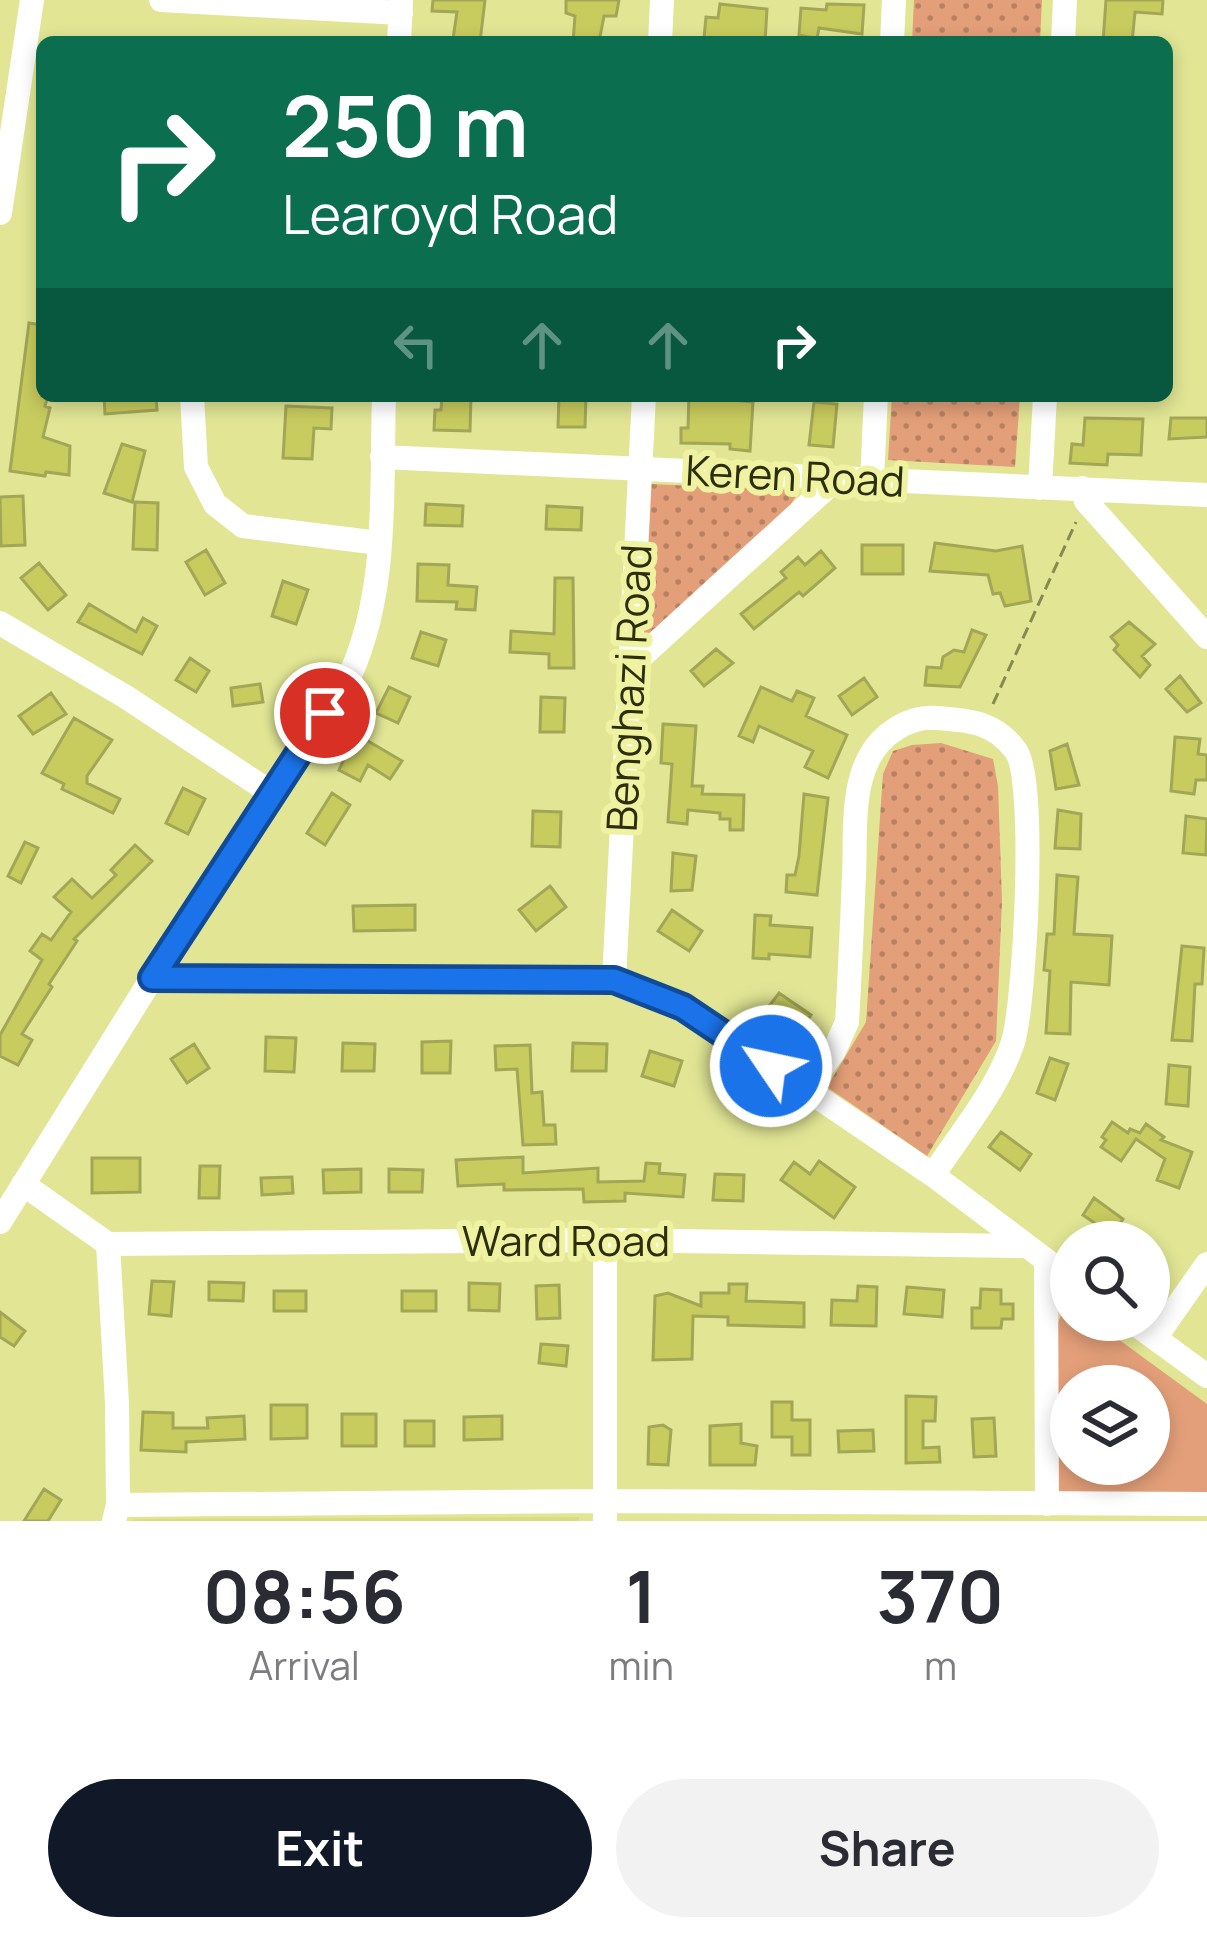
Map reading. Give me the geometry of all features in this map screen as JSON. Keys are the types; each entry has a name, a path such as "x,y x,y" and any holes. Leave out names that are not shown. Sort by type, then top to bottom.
{"street":[{"path":"0,214 32,0"},
{"path":"161,0 401,7"},
{"path":"660,36 662,0"},
{"path":"892,36 894,0"},
{"path":"1063,36 1065,0"},
{"path":"192,402 196,467 215,504 243,526 379,543"},
{"path":"0,1222 351,673 368,635 376,592 385,402"},
{"name":"Benghazi Road","path":"614,980 644,402"},
{"path":"872,479 876,402"},
{"path":"1040,488 1045,402"},
{"name":"Keren Road","path":"382,457 1040,488 1084,495 1207,495"},
{"path":"630,668 834,481"},
{"path":"1084,495 1207,637"},
{"path":"0,623 126,697 273,794"},
{"path":"806,1090 834,1051 847,1022 857,806 868,758 882,738 912,721 928,717 984,722 1018,754 1025,780 1027,856 1018,1022 1000,1070 933,1175"},
{"path":"152,978 614,980 683,1007 933,1175 1050,1264"},
{"path":"23,1184 108,1244 115,1318 116,1513 863,1511 1207,1504"},
{"path":"605,1240 605,1511"},
{"name":"Ward Road","path":"108,1244 605,1240 1024,1246"},
{"path":"1046,1261 1047,1504"},
{"path":"1170,1318 1207,1264"},
{"path":"1160,1341 1207,1376"}],"path":[{"path":"984,722 1084,495"}],"shaded area":[{"path":"914,0 1042,0 1040,36 912,36"},
{"path":"892,402 1020,402 1015,467 888,460"},
{"path":"650,484 785,490 796,496 788,509 639,643"},
{"path":"941,743 993,759 1002,901 996,1041 927,1156 827,1087 866,1022 883,774 893,751"},
{"path":"1056,1341 1121,1341 1154,1365 1056,1365"},
{"path":"1170,1377 1207,1404 1207,1493 1055,1493 1055,1485 1170,1485"},
{"path":"579,1517 579,1521 133,1521 134,1519"}],"building":[{"path":"433,0 485,0 481,36 453,36 457,12 432,11"},
{"path":"566,0 619,0 616,16 604,16 600,36 573,36 575,16 566,13"},
{"path":"1106,0 1163,0 1162,14 1135,12 1133,36 1103,36"},
{"path":"720,4 767,9 765,36 704,36 706,17 718,18"},
{"path":"827,4 864,5 862,34 819,28 818,36 799,35 801,8 826,10"},
{"path":"29,323 36,324 36,402 46,402 50,408 43,437 70,446 69,475 10,471"},
{"path":"104,402 156,402 157,410 105,414"},
{"path":"442,402 471,402 470,431 434,430 435,410 441,410"},
{"path":"559,402 586,402 585,427 558,427"},
{"path":"689,402 753,402 750,451 730,449 730,444 681,443 681,428 688,428"},
{"path":"814,402 837,404 833,447 809,445"},
{"path":"286,406 332,408 331,429 314,428 312,459 283,458"},
{"path":"1085,418 1143,419 1141,455 1108,454 1107,465 1070,463 1072,444 1083,445"},
{"path":"1171,418 1207,418 1207,437 1169,439"},
{"path":"122,444 145,451 132,502 104,493"},
{"path":"23,496 25,545 1,546 0,497"},
{"path":"135,502 158,503 157,550 133,549"},
{"path":"426,504 463,506 462,526 425,525"},
{"path":"547,506 582,508 581,530 546,529"},
{"path":"935,543 996,551 1022,546 1031,601 1005,606 1000,593 993,594 988,575 930,571"},
{"path":"862,545 903,545 903,574 862,574"},
{"path":"206,550 225,583 205,595 186,562"},
{"path":"821,551 835,568 754,629 741,614 786,578 781,572 798,557 805,565"},
{"path":"39,563 66,595 48,610 21,578"},
{"path":"418,564 449,565 448,585 477,587 475,610 456,609 457,602 417,601"},
{"path":"555,578 573,578 574,668 549,668 549,654 510,652 511,631 554,634"},
{"path":"283,581 308,590 296,624 272,616"},
{"path":"89,604 136,632 143,618 157,626 142,654 78,622"},
{"path":"1129,622 1155,644 1142,656 1150,665 1140,677 1114,650 1118,645 1111,637"},
{"path":"972,630 986,635 960,687 925,685 927,667 941,668 943,657 954,650 964,652"},
{"path":"421,632 446,640 438,666 412,658"},
{"path":"716,649 733,663 704,686 691,671"},
{"path":"190,658 209,671 196,692 176,680"},
{"path":"1180,676 1201,703 1187,712 1166,689"},
{"path":"864,678 877,697 852,715 839,696"},
{"path":"260,684 263,702 233,706 231,688"},
{"path":"389,687 410,697 398,723 376,713"},
{"path":"761,687 792,701 797,691 814,698 806,716 847,735 828,778 805,767 813,751 759,726 753,742 739,736"},
{"path":"51,693 66,714 33,734 19,716"},
{"path":"541,697 565,698 564,732 540,732"},
{"path":"74,718 112,740 87,783 120,799 113,813 62,789 64,784 42,773"},
{"path":"663,724 696,726 692,786 703,786 702,794 744,795 743,830 730,830 730,819 720,819 720,813 688,810 687,824 668,822 672,764 661,763"},
{"path":"356,734 402,761 390,779 368,765 360,781 339,770"},
{"path":"1175,737 1200,739 1198,754 1207,755 1207,780 1196,780 1194,794 1171,791"},
{"path":"1067,744 1079,785 1056,789 1050,751"},
{"path":"183,788 205,799 188,834 166,823"},
{"path":"332,793 350,805 325,845 307,833"},
{"path":"804,794 828,798 817,895 786,892 787,875 795,875 799,856"},
{"path":"1058,810 1081,814 1080,849 1055,848"},
{"path":"533,811 561,812 560,847 532,846"},
{"path":"1186,816 1207,819 1206,855 1183,853"},
{"path":"25,842 38,848 21,883 8,876"},
{"path":"135,845 152,861 74,939 49,984 52,987 22,1034 32,1040 18,1065 0,1056 0,1035 42,960 30,951 42,934 51,940 71,912 54,897 72,879 92,898 116,875 111,870"},
{"path":"673,853 696,856 692,890 671,891"},
{"path":"1057,875 1078,877 1074,934 1112,936 1109,985 1071,982 1070,1034 1046,1033 1050,971 1044,970 1047,934 1054,934"},
{"path":"550,886 566,907 536,931 519,910"},
{"path":"415,905 415,930 354,931 353,906"},
{"path":"672,910 702,931 689,951 658,931"},
{"path":"755,915 771,916 770,925 812,928 810,957 769,954 769,959 753,958"},
{"path":"1182,946 1204,948 1202,984 1195,984 1192,1041 1172,1040"},
{"path":"779,993 811,1015 799,1032 767,1009"},
{"path":"266,1037 296,1038 294,1072 265,1071"},
{"path":"451,1041 450,1073 422,1073 422,1042"},
{"path":"343,1043 375,1044 374,1071 342,1071"},
{"path":"573,1043 607,1044 606,1071 572,1071"},
{"path":"194,1044 209,1068 187,1083 171,1059"},
{"path":"530,1045 532,1093 542,1092 544,1125 555,1125 556,1144 523,1145 517,1069 496,1070 495,1046"},
{"path":"650,1051 682,1061 674,1086 642,1076"},
{"path":"1050,1058 1068,1064 1055,1100 1037,1093"},
{"path":"1169,1065 1190,1067 1188,1106 1166,1104"},
{"path":"1112,1122 1128,1133 1130,1129 1140,1133 1146,1124 1164,1137 1161,1140 1192,1152 1179,1188 1157,1180 1165,1159 1136,1139 1121,1161 1101,1147"},
{"path":"1001,1132 1031,1154 1020,1170 989,1147"},
{"path":"523,1157 523,1173 598,1168 598,1182 644,1181 646,1163 660,1164 659,1173 685,1175 683,1197 625,1193 625,1201 584,1202 583,1189 458,1186 456,1160"},
{"path":"92,1158 140,1158 140,1192 92,1193"},
{"path":"819,1161 855,1187 834,1218 781,1180 794,1162 810,1174"},
{"path":"200,1166 220,1166 219,1198 199,1198"},
{"path":"361,1169 361,1192 324,1193 323,1170"},
{"path":"389,1169 423,1170 422,1192 389,1192"},
{"path":"715,1174 744,1175 743,1201 713,1200"},
{"path":"292,1177 293,1193 262,1195 261,1178"},
{"path":"1094,1198 1123,1219 1092,1221 1083,1215"},
{"path":"152,1281 174,1282 171,1316 149,1314"},
{"path":"209,1282 244,1283 243,1301 209,1300"},
{"path":"469,1283 500,1284 499,1311 469,1310"},
{"path":"729,1284 747,1284 746,1301 804,1303 804,1327 728,1325 728,1317 693,1316 692,1359 653,1360 655,1296 668,1293 701,1306 701,1293 729,1293"},
{"path":"559,1285 560,1318 537,1319 536,1286"},
{"path":"858,1286 877,1287 876,1326 831,1325 832,1300 857,1301"},
{"path":"907,1287 944,1290 942,1317 904,1314"},
{"path":"981,1289 1001,1290 1001,1304 1013,1304 1013,1319 1002,1319 1001,1328 972,1328 972,1308 980,1308"},
{"path":"274,1291 306,1291 306,1311 274,1311"},
{"path":"402,1291 436,1291 436,1311 402,1311"},
{"path":"0,1312 25,1331 14,1346 0,1337"},
{"path":"541,1344 568,1346 566,1366 539,1363"},
{"path":"906,1396 936,1397 935,1421 923,1421 923,1448 939,1447 940,1462 906,1463"},
{"path":"772,1402 792,1402 792,1420 810,1420 810,1455 792,1455 792,1437 772,1437"},
{"path":"271,1405 307,1405 307,1438 271,1439"},
{"path":"143,1412 173,1413 173,1428 208,1428 207,1418 244,1416 245,1439 186,1442 186,1452 141,1450"},
{"path":"342,1414 376,1414 376,1446 342,1446"},
{"path":"502,1416 502,1439 464,1440 464,1417"},
{"path":"994,1418 996,1456 974,1457 972,1419"},
{"path":"405,1421 434,1421 434,1446 405,1446"},
{"path":"741,1424 741,1443 757,1446 755,1465 710,1465 710,1426"},
{"path":"663,1425 671,1430 668,1465 648,1464 649,1427"},
{"path":"873,1430 874,1451 839,1452 838,1431"},
{"path":"44,1489 61,1500 48,1521 24,1521"}],"route":[{"path":"325,713 152,978 614,980 683,1007 771,1066"}]}
